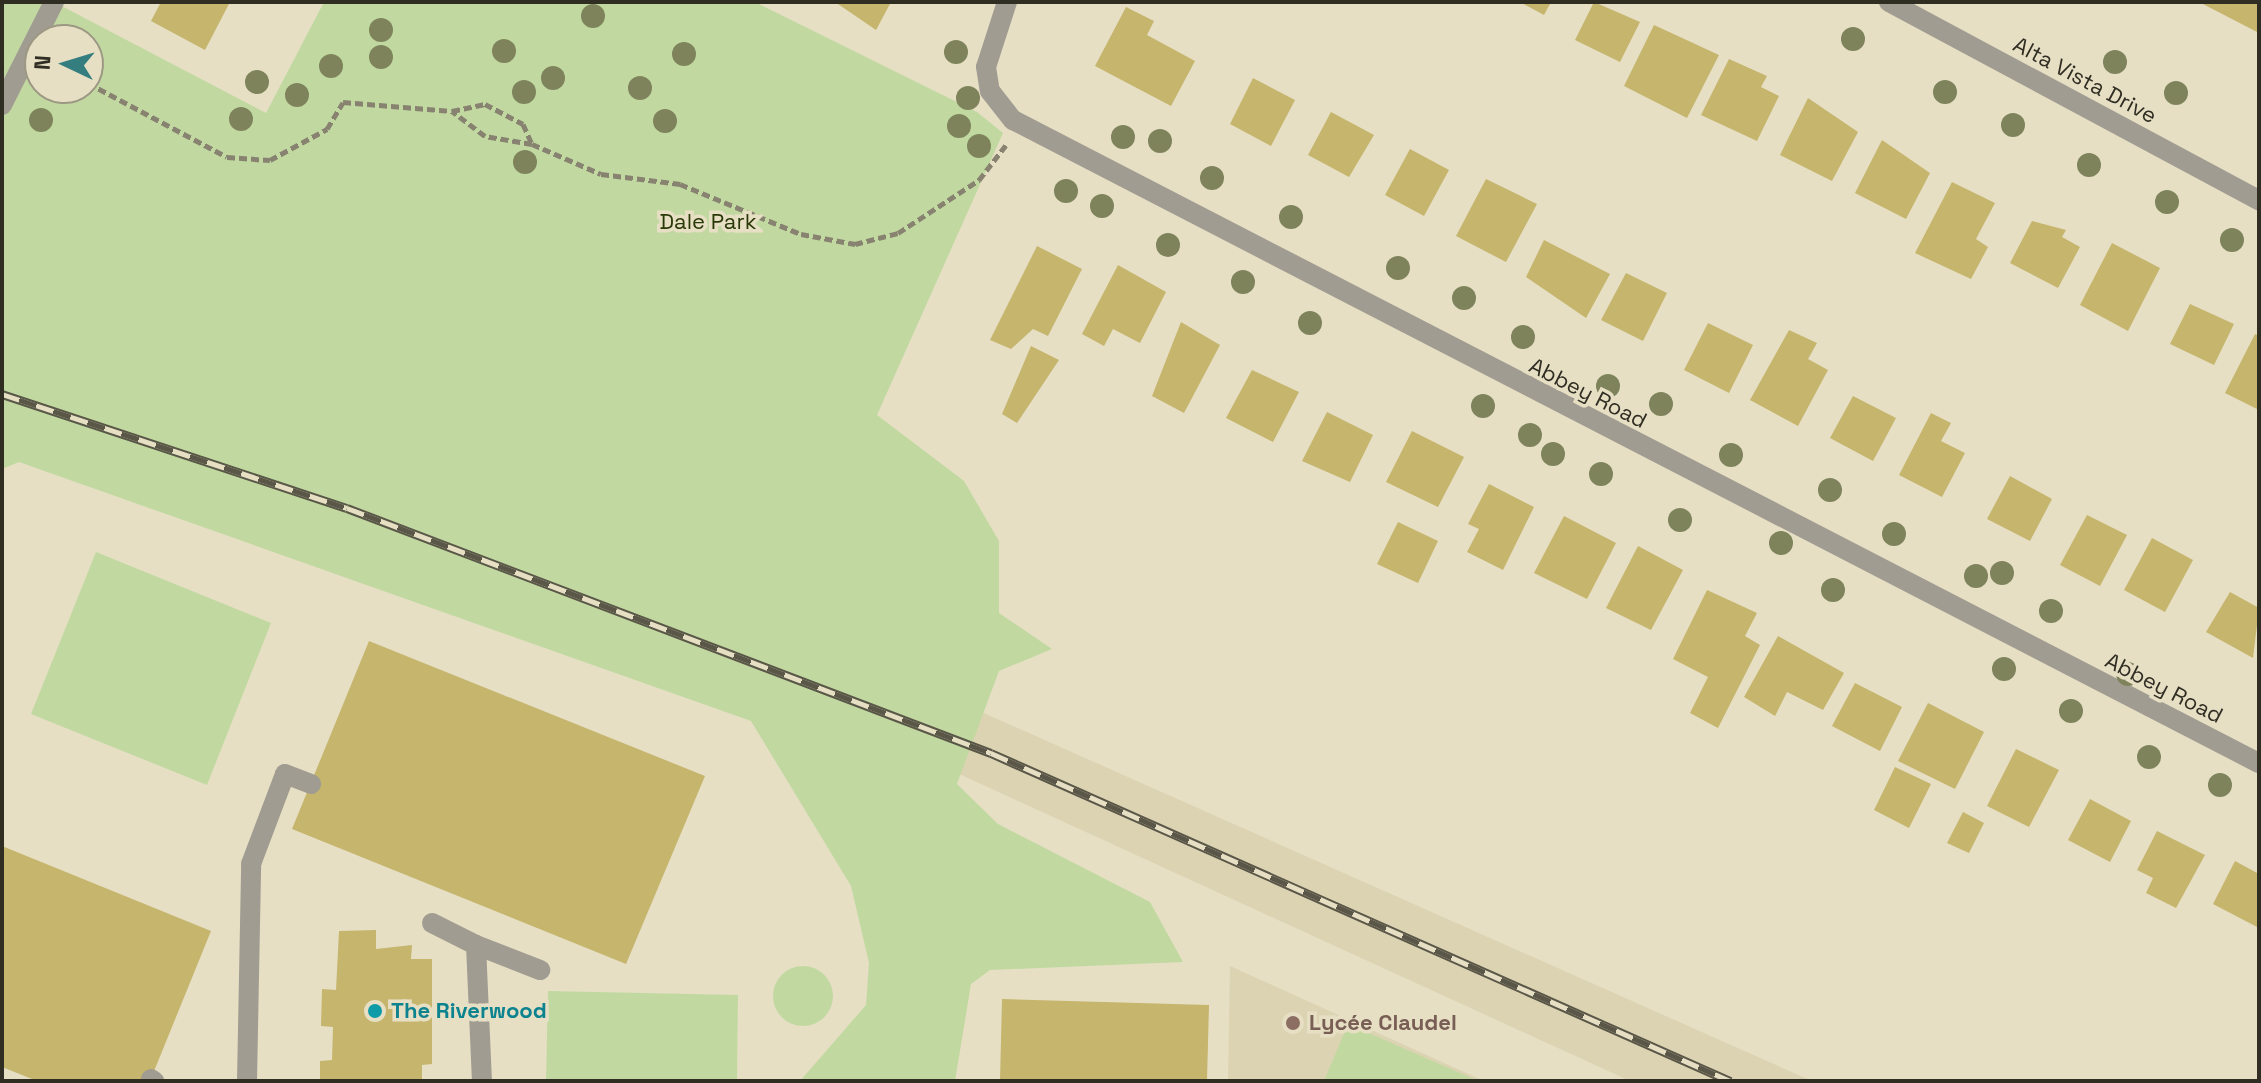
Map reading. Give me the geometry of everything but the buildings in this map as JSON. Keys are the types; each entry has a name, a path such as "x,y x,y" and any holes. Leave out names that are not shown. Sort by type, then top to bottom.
{"street":[{"path":"2,105 54,2"},
{"name":"Abbey Road","path":"1007,2 986,67 990,91 1013,120 2259,763"},
{"name":"Alta Vista Drive","path":"1889,2 2259,200"},
{"path":"247,1081 251,864 285,774 311,784"},
{"path":"432,923 476,945 540,970"},
{"path":"476,945 482,1081"}],"path":[{"path":"104,92 227,157 270,160 295,149 327,129 343,102 452,111 485,104 505,110 532,144"},
{"path":"452,111 485,136 532,144 601,174 680,184 801,234 855,244 898,233 979,180 1006,146 1013,120"}],"shaded area":[{"path":"2,363 932,690 1812,1081 1630,1081 909,751"},
{"name":"Lycée Claudel","path":"1230,966 1484,1081 1228,1081"}],"green space":[{"name":"Dale Park","path":"2,2 54,2 96,24 24,24 24,104 104,104 104,28 266,113 324,2 755,2 977,112 1003,133 877,415 964,481 999,541 999,613 1052,649 999,671 957,784 998,824 1150,902 1183,962 990,970 971,984 955,1081 800,1081 866,1005 869,963 851,886 751,721 19,462 2,469"},
{"path":"96,552 271,623 207,785 31,714"},
{"path":"803,966 814,968 824,975 831,985 831,1007 824,1017 814,1024 803,1026 792,1024 782,1017 775,1007 773,996 775,985 782,975 792,968"},
{"path":"548,991 738,995 737,1081 546,1081"},
{"path":"1348,1024 1478,1081 1324,1081"}],"railway":[{"path":"2,394 347,508 991,753 1730,1081"}],"place":[{"name":"The Riverwood","path":"375,1011"},
{"name":"Lycée Claudel","path":"1293,1023"}]}
